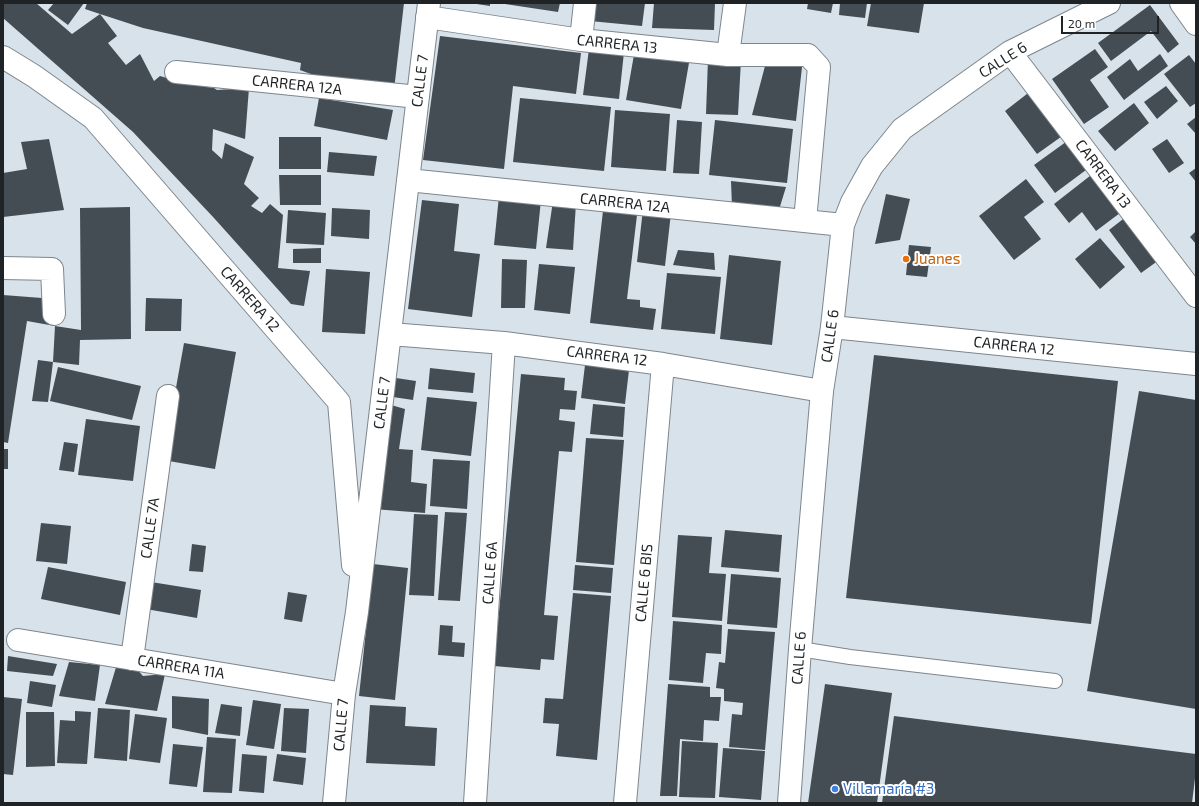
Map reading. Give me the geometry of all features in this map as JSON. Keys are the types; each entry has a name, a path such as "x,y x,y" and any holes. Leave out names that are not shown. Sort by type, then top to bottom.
{"street":[{"path":"581,40 585,3"},
{"path":"728,55 734,3"},
{"name":"CALLE 6","path":"789,803 800,649 822,391 832,327 842,225 852,202 872,166 902,129 1010,52 1109,3"},
{"path":"1181,3 1196,24"},
{"name":"CARRERA 13","path":"428,10 581,40 728,55 808,55 819,67 805,221"},
{"name":"CALLE 7","path":"334,803 344,694 357,612 428,10"},
{"name":"CARRERA 13","path":"1010,52 1196,296"},
{"name":"CARRERA 12","path":"3,57 34,76 93,118 339,402 357,612"},
{"name":"CARRERA 12A","path":"176,72 418,97"},
{"name":"CARRERA 12A","path":"408,180 842,225"},
{"path":"3,268 52,269 54,314"},
{"name":"CARRERA 12","path":"832,327 1196,364"},
{"name":"CARRERA 12","path":"390,334 504,343 663,364 822,391"},
{"name":"CALLE 6A","path":"475,803 504,343"},
{"name":"CALLE 6 BIS","path":"625,803 663,364"},
{"name":"CALLE 7A","path":"132,659 168,396"},
{"name":"CARRERA 11A","path":"18,640 344,694"}],"lane":[{"path":"800,649 850,657 1055,681"}],"building":[{"path":"3,3 36,3 72,34 100,14 117,36 108,43 126,65 140,54 154,81 160,76 187,84 214,88 217,90 249,88 245,139 213,129 212,150 222,159 225,143 254,157 244,184 259,198 251,206 262,213 270,204 283,215 278,268 310,271 304,306 291,304 214,218 133,132 3,18"},
{"path":"54,3 84,3 68,25 48,10"},
{"path":"87,3 404,3 394,90 332,82 300,70 301,63 143,28 85,9"},
{"path":"470,3 490,3 490,6"},
{"path":"505,3 560,3 558,12"},
{"path":"593,3 645,3 642,26 590,21"},
{"path":"654,3 715,3 714,30 652,28"},
{"path":"808,3 833,3 831,13 807,9"},
{"path":"840,3 867,3 865,18 839,15"},
{"path":"871,3 924,3 919,33 867,26"},
{"path":"1150,5 1179,44 1168,53 1151,31 1111,61 1098,43"},
{"path":"440,36 581,53 576,94 513,86 504,169 423,160"},
{"path":"589,49 624,52 619,99 583,95"},
{"path":"635,49 690,57 681,109 626,100"},
{"path":"1095,49 1108,67 1090,80 1109,107 1084,124 1052,79"},
{"path":"1160,54 1168,66 1124,100 1107,77 1130,59 1138,71"},
{"path":"1189,55 1196,64 1196,103 1190,107 1164,74"},
{"path":"708,59 741,60 738,115 706,114"},
{"path":"765,66 802,67 796,121 752,115"},
{"path":"1166,86 1178,101 1157,119 1144,102"},
{"path":"1032,90 1065,134 1037,154 1005,111"},
{"path":"319,98 393,110 387,140 314,126"},
{"path":"520,98 611,107 604,171 513,162"},
{"path":"1134,103 1149,123 1115,151 1098,131"},
{"path":"615,110 670,114 666,171 611,167"},
{"path":"1196,117 1196,134 1187,124"},
{"path":"677,120 702,122 699,174 673,173"},
{"path":"715,120 793,129 787,183 709,175"},
{"path":"279,137 321,137 321,169 279,169"},
{"path":"49,139 64,210 3,217 3,173 27,169 21,142"},
{"path":"1070,139 1090,167 1055,193 1034,165"},
{"path":"1167,139 1184,163 1169,173 1152,149"},
{"path":"329,152 377,156 374,176 327,172"},
{"path":"1196,168 1196,182 1189,173"},
{"path":"1095,172 1124,210 1096,231 1082,212 1069,223 1054,204"},
{"path":"279,175 321,175 321,205 280,205"},
{"path":"1026,179 1044,202 1024,217 1041,239 1014,260 979,216"},
{"path":"731,181 786,187 778,213 732,207"},
{"path":"886,194 910,199 900,240 875,244"},
{"path":"499,196 541,200 536,249 494,245"},
{"path":"422,200 459,204 454,251 480,254 472,317 408,309"},
{"path":"553,201 576,203 573,250 546,248"},
{"path":"130,207 131,339 80,340 79,365 53,362 55,326 81,330 80,208"},
{"path":"332,208 370,210 369,239 331,236"},
{"path":"643,209 671,213 665,266 637,262"},
{"path":"288,210 326,213 324,245 286,243"},
{"path":"603,211 637,215 627,299 640,300 640,307 656,309 653,330 590,323"},
{"path":"1127,216 1159,260 1141,273 1109,230"},
{"path":"1196,231 1196,244 1190,237"},
{"path":"1100,238 1125,267 1100,289 1075,259"},
{"path":"909,245 931,247 927,277 906,275"},
{"path":"321,248 321,263 293,263 293,249"},
{"path":"678,250 714,253 715,270 673,265"},
{"path":"729,255 781,261 772,345 720,339"},
{"path":"502,259 527,260 525,308 501,308"},
{"path":"539,264 575,267 570,314 534,310"},
{"path":"326,269 370,272 365,334 322,332"},
{"path":"667,273 721,277 715,334 661,329"},
{"path":"3,295 42,298 55,326 27,321 8,443 3,442"},
{"path":"146,298 182,299 181,331 145,331"},
{"path":"184,343 236,352 215,469 163,460"},
{"path":"874,355 1118,381 1091,624 846,598"},
{"path":"38,360 53,362 48,402 32,401"},
{"path":"585,365 629,370 625,404 581,398"},
{"path":"58,367 141,386 132,420 50,401"},
{"path":"430,368 475,373 473,393 428,389"},
{"path":"521,374 565,378 564,390 577,391 575,410 560,409 559,420 575,422 572,452 559,451 544,615 558,616 554,660 541,659 540,670 494,666"},
{"path":"396,378 416,381 413,400 393,397"},
{"path":"1139,391 1196,400 1196,709 1087,691"},
{"path":"427,397 477,402 471,456 421,450"},
{"path":"593,404 625,407 623,437 590,434"},
{"path":"391,405 405,409 399,449 413,450 411,482 427,484 425,513 373,509"},
{"path":"86,419 140,426 133,481 78,475"},
{"path":"586,438 624,440 614,565 576,562"},
{"path":"64,442 78,444 74,472 59,470"},
{"path":"3,449 8,449 8,469 3,469"},
{"path":"433,459 470,461 467,509 430,506"},
{"path":"445,512 467,513 460,601 438,600"},
{"path":"414,514 438,515 434,596 409,595"},
{"path":"41,523 71,526 67,564 36,561"},
{"path":"725,530 782,535 779,572 721,567"},
{"path":"678,535 712,537 709,573 726,574 722,621 672,617"},
{"path":"192,544 206,546 203,572 189,571"},
{"path":"373,564 408,568 395,700 359,696"},
{"path":"575,565 613,568 611,593 573,590"},
{"path":"48,567 126,582 120,615 41,599"},
{"path":"731,574 781,578 777,628 727,624"},
{"path":"151,582 201,590 197,618 146,609"},
{"path":"288,592 307,595 302,622 284,619"},
{"path":"573,593 611,596 597,760 556,756 559,724 543,723 545,698 563,699"},
{"path":"673,621 722,625 721,654 706,653 703,683 669,680"},
{"path":"440,625 453,626 452,642 465,643 464,657 438,655"},
{"path":"728,629 775,632 765,750 729,747 732,714 742,715 743,703 724,701 724,689 716,688 719,662 725,663"},
{"path":"8,656 57,664 53,676 7,671"},
{"path":"69,662 100,665 95,701 59,696"},
{"path":"117,664 133,665 143,676 165,674 157,711 105,704"},
{"path":"30,681 56,685 52,707 27,703"},
{"path":"668,684 710,687 710,697 721,697 719,721 704,720 703,741 680,739 677,796 660,796"},
{"path":"825,684 892,693 877,803 808,803"},
{"path":"172,696 209,699 208,735 172,728"},
{"path":"3,697 22,699 13,775 3,774"},
{"path":"253,700 281,704 274,749 246,745"},
{"path":"221,704 242,707 240,736 215,733"},
{"path":"370,705 406,707 405,726 437,728 435,766 366,763"},
{"path":"98,708 130,710 127,761 94,758"},
{"path":"284,708 309,709 306,753 281,751"},
{"path":"75,711 91,712 87,764 57,763 60,720 75,721"},
{"path":"26,712 54,712 55,766 26,767"},
{"path":"135,714 167,718 160,763 129,759"},
{"path":"894,716 1196,754 1196,770 1192,803 882,803"},
{"path":"207,737 236,739 232,793 203,792"},
{"path":"682,741 718,743 715,798 679,797"},
{"path":"173,744 203,747 197,787 169,784"},
{"path":"723,748 765,751 761,800 719,797"},
{"path":"242,754 267,756 264,793 239,791"},
{"path":"277,754 306,758 303,785 273,781"}],"place":[{"name":"Juanes","path":"906,259"},
{"name":"Villamaría #3","path":"835,789"}]}
